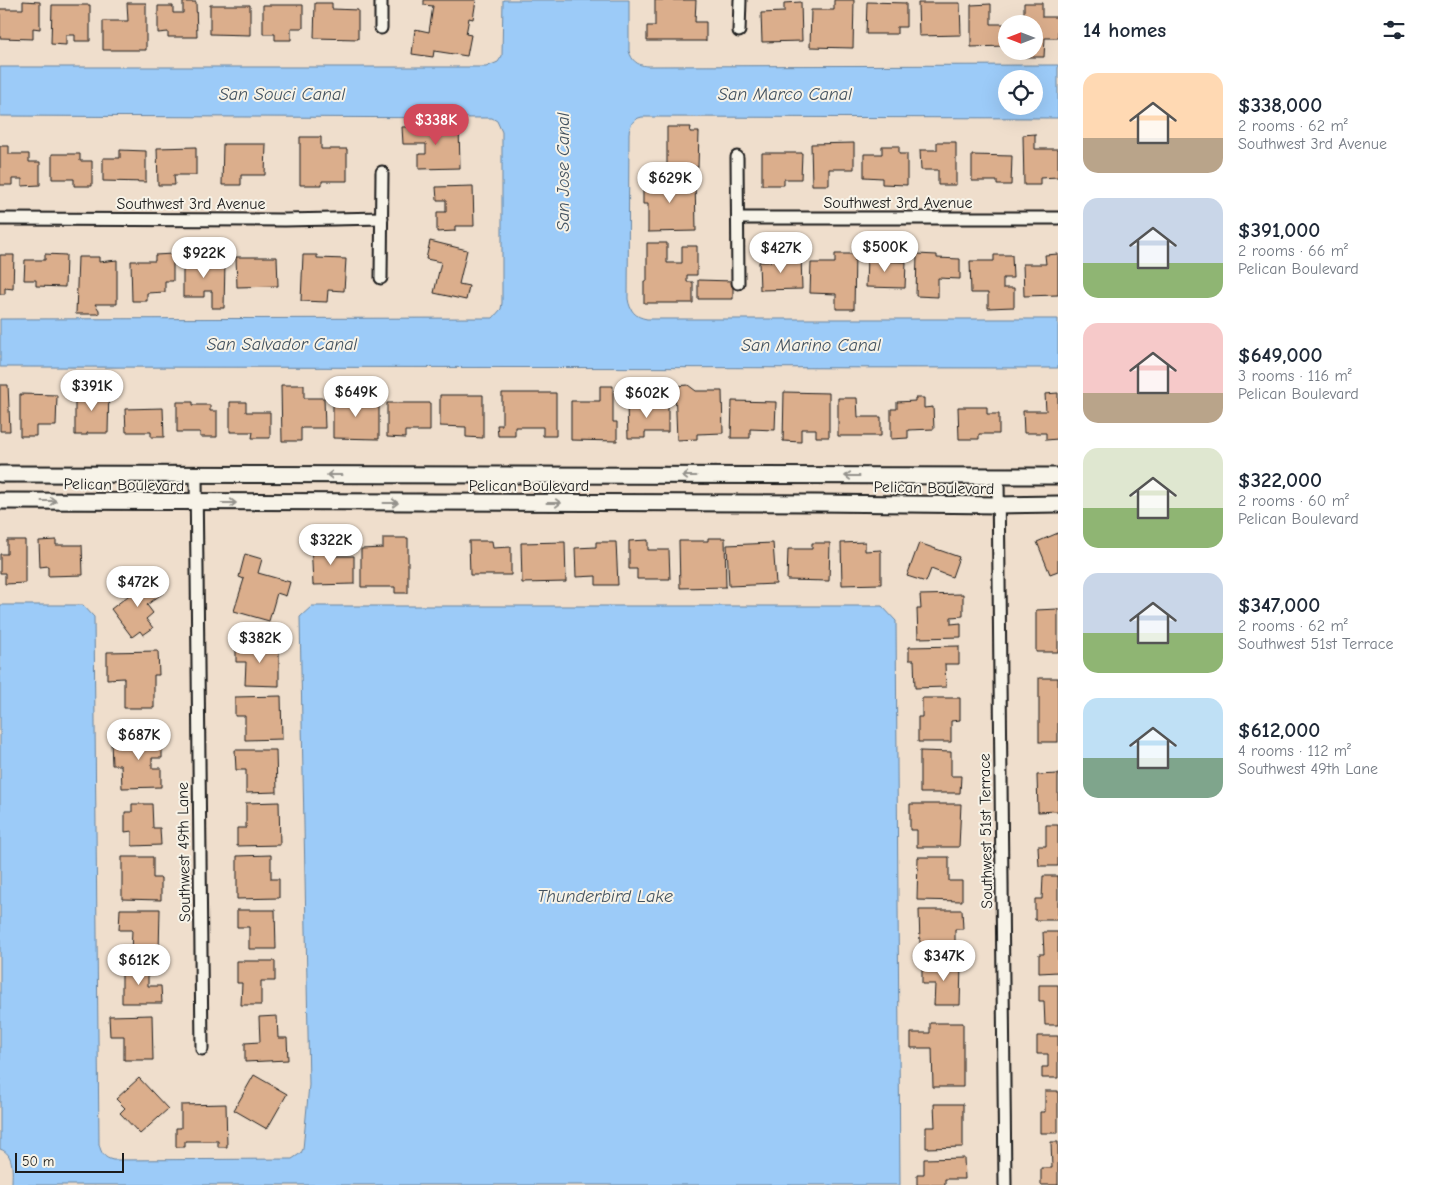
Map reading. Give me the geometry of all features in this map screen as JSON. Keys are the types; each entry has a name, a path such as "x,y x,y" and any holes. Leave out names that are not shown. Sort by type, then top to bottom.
{"street":[{"path":"381,0 381,28"},
{"path":"740,0 740,31"},
{"path":"737,156 738,282"},
{"path":"382,172 382,278"},
{"name":"Southwest 3rd Avenue","path":"0,219 285,220 382,218"},
{"name":"Southwest 3rd Avenue","path":"738,218 1058,218"},
{"name":"Pelican Boulevard","path":"0,474 1058,476"},
{"name":"Southwest 49th Lane","path":"196,474 202,1049"},
{"path":"579,475 580,503"},
{"name":"Southwest 51st Terrace","path":"998,476 1005,1185"},
{"name":"Pelican Boulevard","path":"0,501 1058,504"}],"water":[{"path":"503,0 629,0 629,51 635,62 647,66 1058,65 1058,118 642,117 636,119 631,125 629,133 628,299 634,313 639,317 647,319 1058,319 1058,368 0,367 0,319 493,318 501,309 502,303 502,132 497,121 492,118 0,116 0,67 486,67 498,62 502,56"},
{"name":"Thunderbird Lake","path":"0,605 83,605 94,617 99,1144 103,1155 113,1160 292,1159 301,1153 303,1149 309,1085 300,617 312,606 882,606 896,621 900,1185 12,1185 12,1164 5,1151 0,1149"}],"building":[{"path":"424,0 476,0 473,19 469,18 466,34 471,35 467,56 434,51 433,57 412,54 415,29 429,32 433,6 424,5"},
{"path":"655,0 696,0 695,22 706,22 706,41 647,41 647,26 655,26"},
{"path":"834,0 854,0 853,48 810,47 811,10 834,10"},
{"path":"23,1 40,2 40,29 33,28 33,39 0,38 0,9 23,9"},
{"path":"183,2 196,2 197,37 168,37 168,32 158,33 158,6 173,6 173,13 183,13"},
{"path":"801,2 802,41 762,42 761,13 784,12 784,3"},
{"path":"867,2 906,3 906,27 897,27 897,34 866,34"},
{"path":"127,3 146,3 146,50 103,50 103,21 128,21"},
{"path":"315,3 332,3 332,9 358,10 358,39 314,38"},
{"path":"918,3 960,3 961,35 919,36"},
{"path":"1024,3 1042,3 1042,15 1024,15"},
{"path":"991,4 991,24 998,24 998,46 971,47 971,5"},
{"path":"52,5 90,5 90,41 75,41 75,35 66,35 66,45 51,44"},
{"path":"210,5 250,5 250,35 210,34"},
{"path":"263,5 303,5 303,28 291,28 291,40 275,40 275,34 263,34"},
{"path":"1043,17 1058,17 1058,38 1045,38 1044,57"},
{"path":"459,126 460,168 419,169 419,154 426,154 426,144 403,144 402,127"},
{"path":"667,127 691,127 690,132 699,132 698,167 667,167"},
{"path":"1035,134 1035,149 1058,149 1058,177 1040,178 1040,185 1024,185 1023,135"},
{"path":"300,137 321,137 321,149 347,149 347,181 322,181 322,185 300,185"},
{"path":"937,142 956,142 956,185 938,185 938,170 921,170 920,150 937,150"},
{"path":"854,143 854,169 829,169 829,185 812,185 811,144"},
{"path":"223,144 266,144 265,175 241,175 241,185 222,185"},
{"path":"0,146 9,146 9,154 29,154 29,162 40,162 40,185 22,186 22,179 12,179 12,185 0,185"},
{"path":"882,146 899,146 899,154 907,154 907,185 882,184 882,178 864,177 864,154 882,154"},
{"path":"196,147 196,175 174,175 175,185 158,185 157,148"},
{"path":"120,150 146,151 146,182 103,181 103,158 120,158"},
{"path":"762,153 802,153 801,179 784,179 784,185 762,185"},
{"path":"52,154 80,154 80,161 92,161 92,186 74,186 74,179 52,179"},
{"path":"972,155 1012,156 1011,185 997,185 997,181 972,181"},
{"path":"643,177 695,177 696,231 648,232 648,204 643,204"},
{"path":"473,186 474,226 455,226 455,231 437,232 437,212 446,212 446,200 437,200 436,187"},
{"path":"430,241 467,250 459,284 469,286 466,300 434,293 441,262 426,259"},
{"path":"647,243 667,243 667,263 682,263 682,246 697,246 697,275 687,275 687,282 693,282 693,303 644,303 644,281 647,281"},
{"path":"45,254 66,255 65,287 36,286 36,280 24,280 25,260 45,260"},
{"path":"173,254 173,281 165,281 165,292 147,293 147,301 132,301 131,261 155,261 155,255"},
{"path":"835,254 855,254 854,309 836,309 836,294 810,293 811,263 835,263"},
{"path":"917,254 937,255 937,258 960,259 960,279 938,278 938,297 916,296"},
{"path":"1058,254 1058,295 1024,296 1023,264 1046,264 1045,255"},
{"path":"0,255 14,255 13,289 5,288 5,294 0,294"},
{"path":"183,255 207,255 207,262 225,262 224,308 212,308 212,291 204,291 204,297 183,297"},
{"path":"303,255 317,255 317,258 346,259 344,291 328,290 327,302 301,301"},
{"path":"801,255 802,289 760,290 759,262 784,261 784,256"},
{"path":"867,255 881,255 881,261 906,262 905,288 866,287"},
{"path":"994,255 1012,255 1013,278 1003,278 1003,288 1014,288 1014,307 988,308 988,293 971,293 970,261 994,261"},
{"path":"78,257 99,257 99,262 117,260 117,304 95,304 99,314 76,314"},
{"path":"236,257 277,257 278,286 237,287"},
{"path":"698,280 733,281 733,299 698,299"},
{"path":"0,385 8,385 10,431 0,431"},
{"path":"281,385 304,385 304,398 324,398 325,428 301,428 301,441 282,441"},
{"path":"688,385 696,391 722,391 723,433 697,434 697,439 677,440 675,386"},
{"path":"94,386 109,386 108,433 75,435 75,398 77,398 77,394 94,394"},
{"path":"600,386 613,386 613,422 617,422 617,441 571,440 571,401 600,401"},
{"path":"784,392 829,393 829,437 816,437 816,429 801,429 801,442 783,441"},
{"path":"502,393 556,393 556,436 543,436 543,427 515,427 515,436 498,436 497,425 502,425"},
{"path":"1058,393 1058,439 1046,440 1046,433 1024,433 1023,411 1046,411 1045,394"},
{"path":"20,394 57,395 56,426 36,426 36,436 20,436"},
{"path":"440,395 483,395 483,438 466,437 466,427 440,426"},
{"path":"333,398 379,398 379,439 333,438"},
{"path":"838,398 857,398 858,417 881,417 881,436 838,436"},
{"path":"915,398 924,398 924,408 933,407 934,429 908,430 908,438 891,439 891,409 897,409 897,402 915,401"},
{"path":"732,401 776,402 775,430 750,429 750,438 731,438"},
{"path":"177,402 193,402 193,405 210,405 210,411 217,411 217,437 200,437 200,432 177,432"},
{"path":"230,402 246,402 246,412 270,412 270,438 252,438 253,432 230,432"},
{"path":"387,403 430,403 430,431 405,431 405,438 387,437"},
{"path":"627,404 668,404 668,432 645,432 645,438 628,438"},
{"path":"958,407 987,407 987,414 999,414 999,434 979,434 979,439 959,439"},
{"path":"163,408 164,437 151,437 151,432 126,432 125,409"},
{"path":"1058,533 1058,571 1050,574 1037,542"},
{"path":"383,538 408,538 408,593 395,593 395,587 361,587 361,549 383,548"},
{"path":"708,538 725,538 726,587 680,588 679,541 708,541"},
{"path":"7,540 25,540 25,583 5,584 5,573 0,573 0,554 7,554"},
{"path":"56,540 56,545 82,545 83,575 48,576 48,566 40,567 39,541"},
{"path":"331,540 331,556 354,556 354,584 313,585 311,541"},
{"path":"648,540 648,550 669,550 670,579 637,579 637,569 629,569 629,541"},
{"path":"469,541 492,541 493,548 511,547 511,575 470,575"},
{"path":"565,542 566,582 522,583 521,543"},
{"path":"596,542 616,542 618,585 596,585 596,576 576,577 575,548 596,547"},
{"path":"865,542 865,551 881,550 881,584 842,585 841,543"},
{"path":"773,543 776,584 729,586 727,545"},
{"path":"812,543 830,543 829,581 787,580 788,549 812,549"},
{"path":"919,543 959,557 952,577 931,569 926,582 907,576"},
{"path":"245,554 262,559 258,573 290,582 286,596 277,593 269,621 234,611 244,579 239,577"},
{"path":"153,577 164,592 147,605 153,613 146,619 153,628 143,635 140,631 132,637 111,609"},
{"path":"963,594 963,616 951,617 951,624 961,623 961,637 918,638 917,609 921,609 920,595"},
{"path":"1058,609 1058,652 1036,652 1036,610"},
{"path":"236,644 279,645 279,686 245,685 246,662 236,662"},
{"path":"959,646 959,664 945,664 946,687 915,688 914,660 909,660 909,647"},
{"path":"158,651 159,675 154,675 154,708 124,708 124,678 107,679 107,652"},
{"path":"1039,678 1058,678 1058,742 1039,742"},
{"path":"281,696 282,739 245,740 245,716 235,716 235,697"},
{"path":"922,698 960,698 960,720 951,721 951,742 918,742 918,717 922,717"},
{"path":"148,733 162,733 162,758 152,758 152,768 161,768 161,787 122,788 121,765 112,765 111,741 148,741"},
{"path":"235,750 276,750 277,792 246,793 246,770 236,770"},
{"path":"920,751 951,752 951,776 961,776 960,793 920,793"},
{"path":"1058,774 1058,811 1038,812 1037,775"},
{"path":"279,802 280,845 237,846 237,828 246,828 246,803"},
{"path":"132,804 152,804 153,828 160,828 161,845 132,846 132,831 125,832 125,812 132,812"},
{"path":"910,804 961,804 959,847 917,847 917,830 910,830"},
{"path":"1046,825 1058,825 1058,866 1039,866 1038,846 1046,846"},
{"path":"271,855 271,879 279,879 279,898 237,899 237,856"},
{"path":"122,857 153,857 153,878 161,878 161,900 122,899"},
{"path":"918,857 949,857 949,881 962,881 962,901 917,900"},
{"path":"1043,876 1058,876 1058,920 1035,920 1035,899 1042,899"},
{"path":"120,909 160,909 159,953 131,953 132,930 119,930"},
{"path":"237,910 275,910 276,949 249,949 249,927 237,927"},
{"path":"919,910 962,910 963,929 955,929 955,953 931,953 931,945 920,945"},
{"path":"1043,932 1058,932 1058,972 1039,973 1039,954 1044,954"},
{"path":"237,961 275,961 275,981 261,981 261,1005 241,1005 242,983 237,983"},
{"path":"922,964 961,964 960,1005 934,1005 935,984 922,984"},
{"path":"122,966 148,966 148,986 161,986 162,1003 122,1003"},
{"path":"1039,985 1058,985 1058,1025 1045,1025 1044,1001 1039,1001"},
{"path":"152,1015 153,1060 124,1060 124,1036 110,1036 109,1016"},
{"path":"277,1016 278,1038 287,1038 288,1060 245,1062 245,1043 260,1042 259,1017"},
{"path":"930,1023 963,1023 963,1087 933,1087 932,1048 911,1048 911,1033 930,1033"},
{"path":"1037,1036 1058,1036 1058,1078 1042,1078 1042,1067 1048,1067 1048,1054 1037,1054"},
{"path":"254,1075 287,1094 267,1129 234,1110"},
{"path":"139,1078 168,1109 140,1134 120,1113 125,1108 116,1099"},
{"path":"1045,1091 1058,1091 1058,1133 1040,1133 1040,1112 1045,1112"},
{"path":"226,1104 227,1147 218,1147 218,1141 185,1141 185,1147 176,1147 176,1128 181,1128 181,1105"},
{"path":"934,1104 963,1104 963,1147 926,1148 926,1127 935,1127"},
{"path":"1051,1142 1058,1142 1058,1185 1041,1185 1041,1168 1052,1168"},
{"path":"964,1158 965,1179 945,1179 945,1185 917,1185 917,1174 924,1174 924,1159"}],"water label":[{"name":"San Souci Canal","path":"282,94"},
{"name":"San Marco Canal","path":"785,94"},
{"name":"San Jose Canal","path":"563,172"},
{"name":"San Salvador Canal","path":"282,344"},
{"name":"San Marino Canal","path":"811,345"}]}
